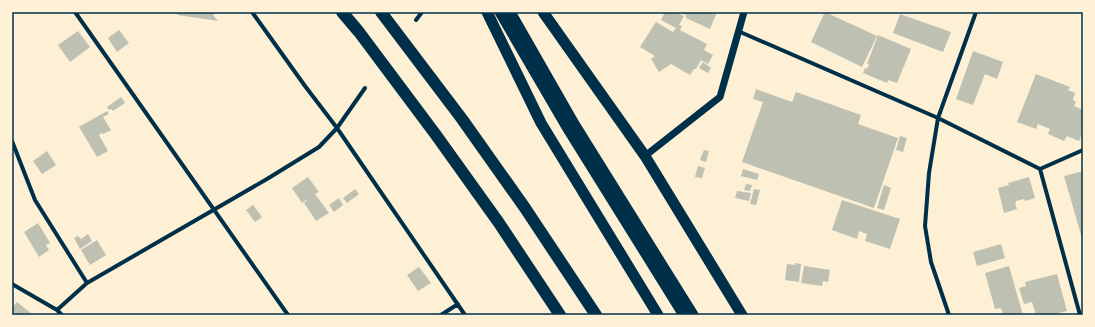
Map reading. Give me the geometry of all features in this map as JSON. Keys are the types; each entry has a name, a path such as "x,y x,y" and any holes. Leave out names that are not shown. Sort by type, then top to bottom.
{"highway":[{"path":"342,12 359,32 436,135 495,217 560,315"},
{"path":"381,12 462,119 525,208 596,315"},
{"path":"488,12 541,123 658,315"},
{"path":"500,12 567,127 684,315"},
{"path":"510,12 574,124 693,315"},
{"path":"543,12 645,156 742,315"}],"street":[{"path":"75,12 288,315"},
{"path":"252,12 337,128 465,315"},
{"path":"416,20 422,12"},
{"path":"645,156 720,97 744,12"},
{"path":"949,315 930,262 925,226 929,173 938,118 976,12"},
{"path":"738,31 938,118 1040,169 1080,315"},
{"path":"56,310 87,283 267,179 319,147 337,128 365,88"},
{"path":"12,140 35,200 87,283"},
{"path":"1040,169 1083,150"},
{"path":"12,284 62,315"},
{"path":"441,315 458,304"}],"building":[{"path":"175,12 216,12 213,15 218,21 178,15"},
{"path":"665,12 676,12 684,16 679,25 682,26 680,30 707,44 704,50 713,55 708,64 701,60 696,69 694,69 690,75 671,64 659,72 651,59 655,56 640,47 656,22 673,32 676,28 661,20"},
{"path":"679,12 717,12 710,29 686,18 686,15"},
{"path":"825,12 877,36 862,67 811,42"},
{"path":"900,14 951,32 943,52 893,33"},
{"path":"119,30 129,43 117,52 108,38"},
{"path":"78,31 90,47 70,62 58,45"},
{"path":"878,35 911,49 897,83 888,80 887,83 863,73 869,64 867,64"},
{"path":"973,51 1003,62 997,79 985,74 973,105 956,99"},
{"path":"703,62 711,68 708,73 699,68"},
{"path":"1036,74 1070,87 1068,90 1075,93 1073,100 1076,102 1074,106 1083,110 1083,130 1079,141 1067,136 1064,141 1048,134 1050,129 1038,124 1036,129 1017,122"},
{"path":"756,89 792,102 796,92 861,115 858,124 898,138 874,208 742,162 763,102 753,99"},
{"path":"121,97 125,103 113,111 111,109 109,110 107,107"},
{"path":"107,111 109,114 103,117 111,130 99,135 108,151 97,157 79,127"},
{"path":"900,136 907,138 903,152 896,150"},
{"path":"704,150 709,151 706,162 700,160"},
{"path":"47,151 56,165 42,174 33,161"},
{"path":"698,166 705,168 702,178 695,177"},
{"path":"743,169 759,174 757,180 741,176"},
{"path":"1083,171 1083,242 1064,176"},
{"path":"308,177 319,192 315,194 329,213 316,221 304,203 310,198 302,203 292,188"},
{"path":"1029,177 1035,198 1025,201 1024,199 1016,201 1015,204 1017,209 1004,213 998,188 1009,185 1008,183"},
{"path":"746,184 752,185 750,191 744,190"},
{"path":"884,185 891,188 884,210 877,208"},
{"path":"355,189 359,194 347,203 343,198"},
{"path":"754,189 760,190 756,205 750,204"},
{"path":"737,191 751,193 749,201 735,198"},
{"path":"339,198 343,205 334,212 329,205"},
{"path":"842,200 900,219 890,249 865,241 867,234 859,231 857,239 832,230"},
{"path":"253,205 262,217 255,222 246,210"},
{"path":"38,223 50,243 46,245 49,250 39,257 24,232"},
{"path":"88,234 92,241 80,249 74,238 78,236 81,239"},
{"path":"97,240 106,255 90,265 81,250"},
{"path":"1001,244 1005,258 977,266 973,252"},
{"path":"795,263 801,264 799,282 785,280 787,264 795,265"},
{"path":"804,266 830,270 828,282 823,281 822,286 801,283"},
{"path":"1009,266 1023,315 1003,315 1001,308 995,309 985,273"},
{"path":"419,267 431,283 418,291 407,275"},
{"path":"1057,274 1067,311 1050,315 1036,315 1032,302 1024,304 1019,288 1026,286 1025,282"},
{"path":"17,302 33,315 12,315 12,308"}]}
